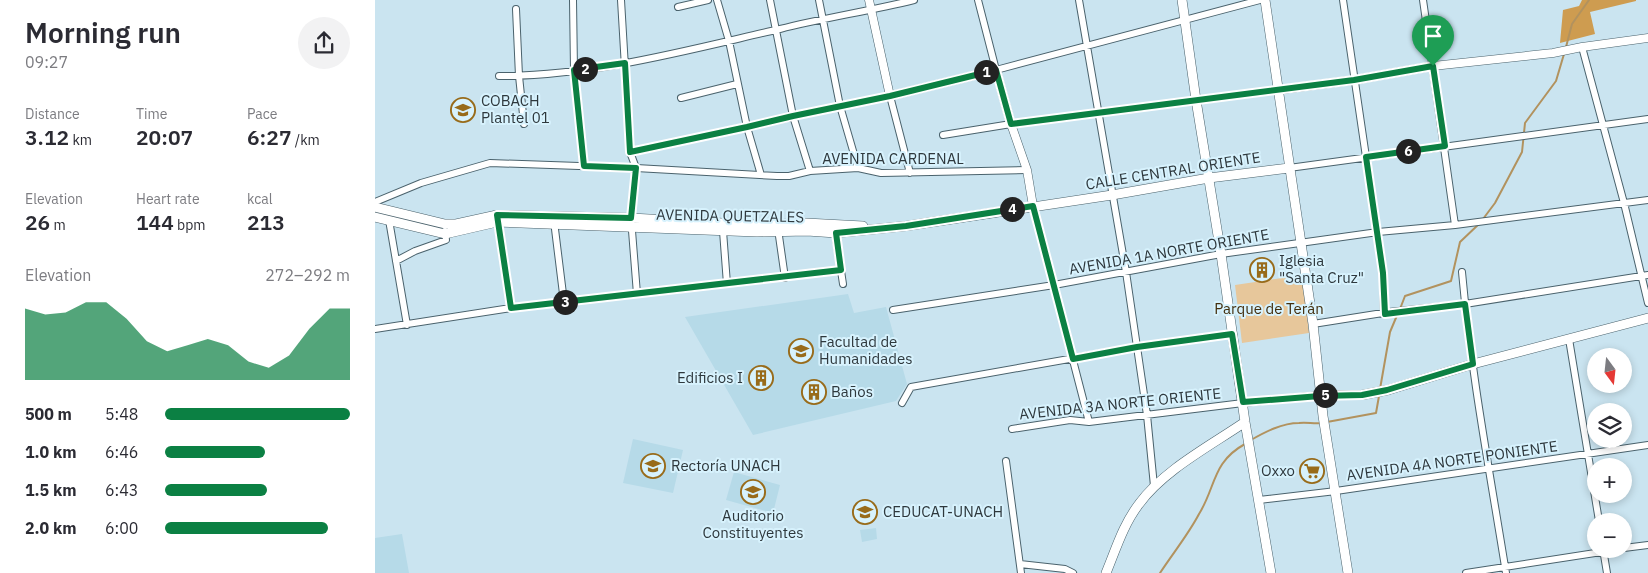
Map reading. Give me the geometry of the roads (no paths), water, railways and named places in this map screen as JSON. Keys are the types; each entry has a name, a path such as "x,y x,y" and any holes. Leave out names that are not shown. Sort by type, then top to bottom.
{"main road":[{"path":"1182,0 1243,402 1244,426 1252,456 1271,573"},
{"path":"1265,0 1302,244 1325,432 1348,573"},
{"name":"CALLE CENTRAL ORIENTE","path":"906,226 1112,195 1209,178 1289,168"},
{"path":"375,207 445,233"},
{"path":"375,217 445,233"},
{"name":"AVENIDA QUETZALES","path":"445,233 456,224 497,218 778,229"},
{"name":"AVENIDA QUETZALES","path":"631,223 723,231 778,229 806,223 835,229 906,226"},
{"path":"1320,396 1362,395 1387,390 1473,364 1648,318"},
{"path":"1106,573 1126,525 1139,504 1154,486 1163,478 1244,426"}],"street":[{"path":"573,0 574,70 584,166"},
{"path":"621,0 630,152 636,168 631,223 637,294"},
{"path":"678,7 707,0"},
{"path":"717,0 729,42 747,127 761,175"},
{"path":"770,0 793,116 810,171"},
{"path":"819,0 840,106 858,168"},
{"path":"869,0 890,96 910,173"},
{"path":"499,76 519,76 625,63 729,42 823,19 871,11 914,0"},
{"path":"978,0 1011,124 1027,170 1033,206 1089,422"},
{"path":"1079,0 1126,272 1147,416 1154,486"},
{"path":"630,152 890,96 1260,0"},
{"path":"1343,0 1378,232 1387,313"},
{"path":"1423,0 1455,224"},
{"path":"516,10 519,76 524,124"},
{"path":"943,135 1011,124 1354,80 1433,66 1553,53 1582,46 1648,38"},
{"path":"1582,46 1644,276 1648,303"},
{"path":"681,98 737,84"},
{"name":"CALLE CENTRAL ORIENTE","path":"1289,168 1445,146 1538,136 1648,119"},
{"name":"AVENIDA CARDENAL","path":"375,202 421,183 490,163 789,176 810,171 858,168 881,173 1027,170"},
{"name":"AVENIDA 1A NORTE ORIENTE","path":"893,310 1054,285 1221,254 1378,232 1487,221 1648,200"},
{"path":"497,218 511,308"},
{"path":"389,220 407,325"},
{"path":"554,220 564,302"},
{"path":"778,229 785,278"},
{"path":"835,229 843,284"},
{"path":"723,231 727,284"},
{"path":"396,261 445,233"},
{"path":"375,329 511,308 785,278 841,270"},
{"path":"1462,272 1488,469 1506,570"},
{"path":"1313,324 1465,304 1644,276"},
{"path":"902,403 911,388 1137,347 1232,334"},
{"path":"1569,339 1598,513"},
{"name":"AVENIDA 3A NORTE ORIENTE","path":"1011,429 1070,420 1089,422 1147,416 1243,402 1320,396"},
{"name":"AVENIDA 4A NORTE PONIENTE","path":"1259,500 1336,491 1648,446"},
{"path":"1006,461 1021,573"},
{"path":"1632,548 1648,545"},
{"path":"1466,573 1506,570 1587,553"},
{"path":"1604,558 1607,573"},
{"path":"1020,564 1065,569 1073,573"}],"waterway":[{"path":"1566,47 1572,24 1589,0"},
{"path":"1483,219 1495,203 1522,152 1525,123 1556,81 1564,54"},
{"path":"1400,309 1405,296 1451,281 1460,242 1480,223"},
{"path":"1380,389 1390,332 1398,313"},
{"path":"1327,422 1376,413 1379,396"},
{"path":"1251,440 1280,426 1293,423 1322,423"},
{"path":"1160,573 1195,522 1205,504 1220,467 1234,451 1245,444"}],"place":[{"name":"COBACH Plantel 01","path":"463,110"},
{"name":"Iglesia \"Santa Cruz\"","path":"1262,270"},
{"name":"Facultad de Humanidades","path":"801,351"},
{"name":"Edificios I","path":"761,378"},
{"name":"Baños","path":"814,392"},
{"name":"Rectoría UNACH","path":"653,466"},
{"name":"Oxxo","path":"1312,471"},
{"name":"Auditorio Constituyentes","path":"753,492"},
{"name":"CEDUCAT-UNACH","path":"865,512"}],"park label":[{"name":"Parque de Terán","path":"1269,309"}]}
